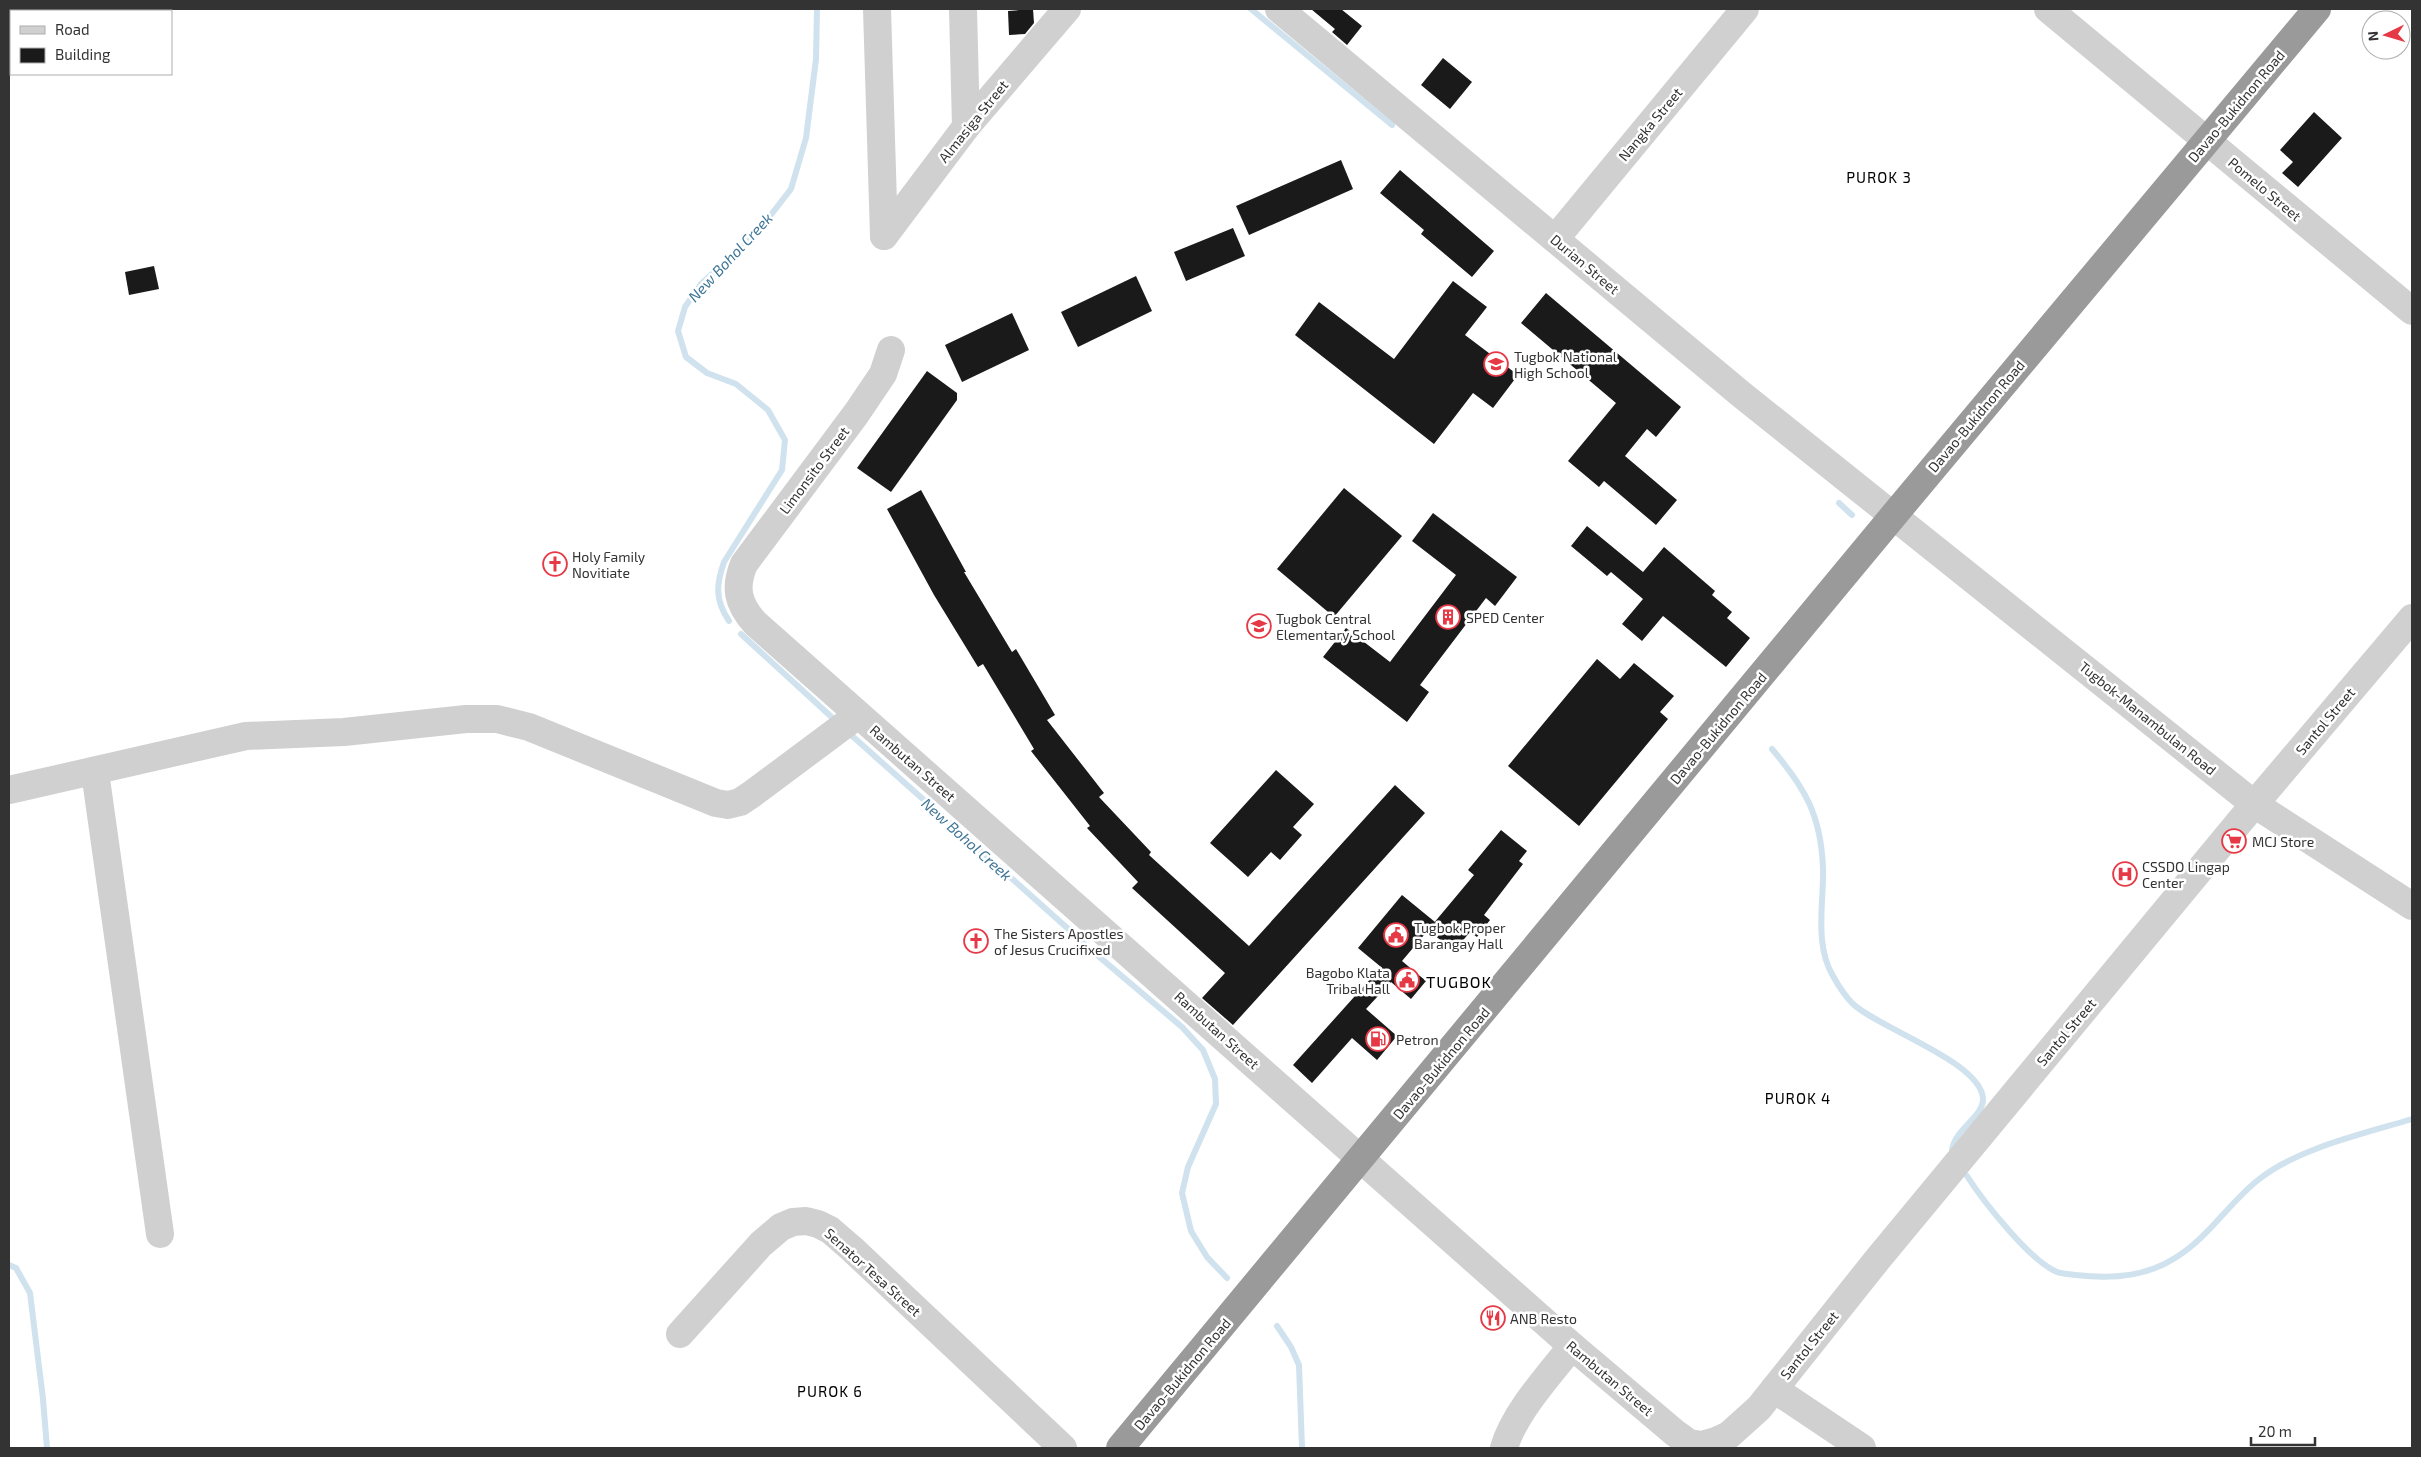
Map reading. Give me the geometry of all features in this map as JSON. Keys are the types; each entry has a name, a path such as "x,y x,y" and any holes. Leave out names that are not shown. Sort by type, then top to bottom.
{"highway":[{"name":"Davao-Bukidnon Road","path":"1120,1448 1894,515 2317,9"}],"street":[{"name":"Almasiga Street","path":"878,9 884,236 966,127 1057,14"},
{"path":"963,9 966,127"},
{"name":"Durian Street","path":"1279,9 1742,395 1894,515"},
{"name":"Nangka Street","path":"1554,239 1744,9"},
{"name":"Pomelo Street","path":"2048,9 2412,311"},
{"name":"Limonsito Street","path":"737,589 744,564 856,414 883,374 891,350"},
{"name":"Tugbok-Manambulan Road","path":"1894,515 2254,804 2412,906"},
{"name":"Rambutan Street","path":"737,589 740,601 755,623 1572,1346 1689,1443 1702,1445 1716,1441"},
{"name":"Santol Street","path":"1716,1441 1729,1435 1743,1423 1774,1389 1883,1252 2254,804 2412,618"},
{"path":"9,790 246,736 344,732 466,719 497,719 529,726 698,797 728,805 740,802 752,794 858,715"},
{"path":"94,772 160,1234"},
{"name":"Senator Tesa Street","path":"680,1334 761,1244 781,1227 800,1221 818,1224 830,1230 852,1249 1062,1448"},
{"path":"1504,1448 1514,1425 1539,1388 1572,1346"},
{"path":"1774,1389 1862,1448"}],"building":[{"path":"1033,9 1034,23 1025,34 1009,35 1008,11"},
{"path":"1311,9 1341,9 1362,26 1347,45 1332,32 1335,29"},
{"path":"1443,58 1472,82 1450,109 1421,85"},
{"path":"2314,112 2342,138 2298,187 2282,173 2293,162 2280,150"},
{"path":"1341,160 1353,189 1249,235 1236,206"},
{"path":"1400,170 1494,251 1472,277 1421,234 1424,230 1380,193"},
{"path":"1233,228 1245,256 1186,281 1174,252"},
{"path":"154,266 159,289 129,295 125,272"},
{"path":"1136,276 1152,311 1078,347 1061,312"},
{"path":"1453,281 1487,307 1465,335 1518,375 1493,408 1473,393 1434,444 1295,335 1319,302 1394,359"},
{"path":"1546,293 1681,407 1656,437 1647,429 1625,456 1677,500 1656,525 1604,481 1599,487 1568,461 1616,403 1521,323"},
{"path":"1012,313 1029,350 962,382 945,345"},
{"path":"927,371 957,393 957,400 891,492 857,468"},
{"path":"1344,488 1402,536 1334,617 1277,569"},
{"path":"921,490 966,572 964,572 1012,652 1016,649 1055,715 1047,720 1104,793 1099,797 1151,852 1149,855 1249,946 1395,785 1425,813 1233,1025 1202,998 1225,973 1132,888 1138,882 1087,828 1090,826 1031,751 1034,749 983,664 978,667 934,595 887,509"},
{"name":"SPED Center","path":"1433,513 1517,577 1495,606 1486,598 1420,685 1429,692 1407,722 1323,657 1346,628 1390,662 1456,575 1412,541"},
{"path":"1587,526 1643,572 1664,547 1715,591 1712,595 1732,612 1727,618 1750,638 1726,667 1663,616 1642,641 1622,624 1643,599 1611,572 1607,576 1571,546"},
{"path":"1597,659 1620,679 1634,663 1674,696 1660,712 1668,719 1579,826 1508,766"},
{"path":"1276,770 1314,804 1293,827 1302,835 1280,860 1271,852 1248,877 1210,843"},
{"path":"1501,830 1527,851 1519,861 1523,864 1484,915 1490,920 1477,937 1470,932 1454,951 1428,930 1474,875 1468,870"},
{"path":"1402,895 1435,922 1402,961 1426,981 1411,999 1391,982 1366,1009 1397,1036 1377,1060 1352,1038 1312,1083 1293,1065 1381,967 1358,948"}],"waterway":[{"name":"New Bohol Creek","path":"729,621 719,599 718,585 721,570 724,562 782,470 785,440 768,410 736,384 707,373 686,357 678,331 685,307 701,284 756,234 791,189 806,138 816,59 817,9"},
{"path":"1251,9 1392,125"},
{"path":"1839,503 1852,515"},
{"name":"New Bohol Creek","path":"741,634 837,722"},
{"name":"New Bohol Creek","path":"850,734 1084,943"},
{"path":"1772,749 1794,777 1815,817 1822,849 1822,937 1827,964 1837,983 1853,1004 1866,1014 1949,1060 1967,1073 1979,1086 1983,1100 1982,1106 1958,1136 1952,1150"},
{"name":"New Bohol Creek","path":"1097,955 1182,1027 1203,1050 1215,1079 1216,1104 1188,1167 1182,1193 1191,1231 1207,1257 1227,1278"},
{"path":"1967,1176 2008,1229 2046,1266 2066,1274 2101,1277 2127,1275 2152,1269 2187,1250 2208,1231 2247,1189 2274,1169 2292,1159 2352,1136 2412,1119"},
{"path":"9,1265 16,1268 30,1293 47,1448"},
{"name":"New Bohol Creek","path":"1277,1326 1291,1347 1299,1365 1302,1448"}],"place":[{"name":"Tugbok National High School","path":"1496,364"},
{"name":"Holy Family Novitiate","path":"555,564"},
{"name":"SPED Center","path":"1448,617"},
{"name":"Tugbok Central Elementary School","path":"1259,626"},
{"name":"MCJ Store","path":"2234,841"},
{"name":"CSSDO Lingap Center","path":"2125,874"},
{"name":"Tugbok Proper Barangay Hall","path":"1396,935"},
{"name":"The Sisters Apostles of Jesus Crucifixed","path":"976,941"},
{"name":"Bagobo Klata Tribal Hall","path":"1407,980"},
{"name":"Petron","path":"1378,1039"},
{"name":"ANB Resto","path":"1493,1318"}],"district":[{"name":"PUROK 3","path":"1879,177"},
{"name":"TUGBOK","path":"1459,981"},
{"name":"PUROK 4","path":"1798,1098"},
{"name":"PUROK 6","path":"830,1391"}]}
